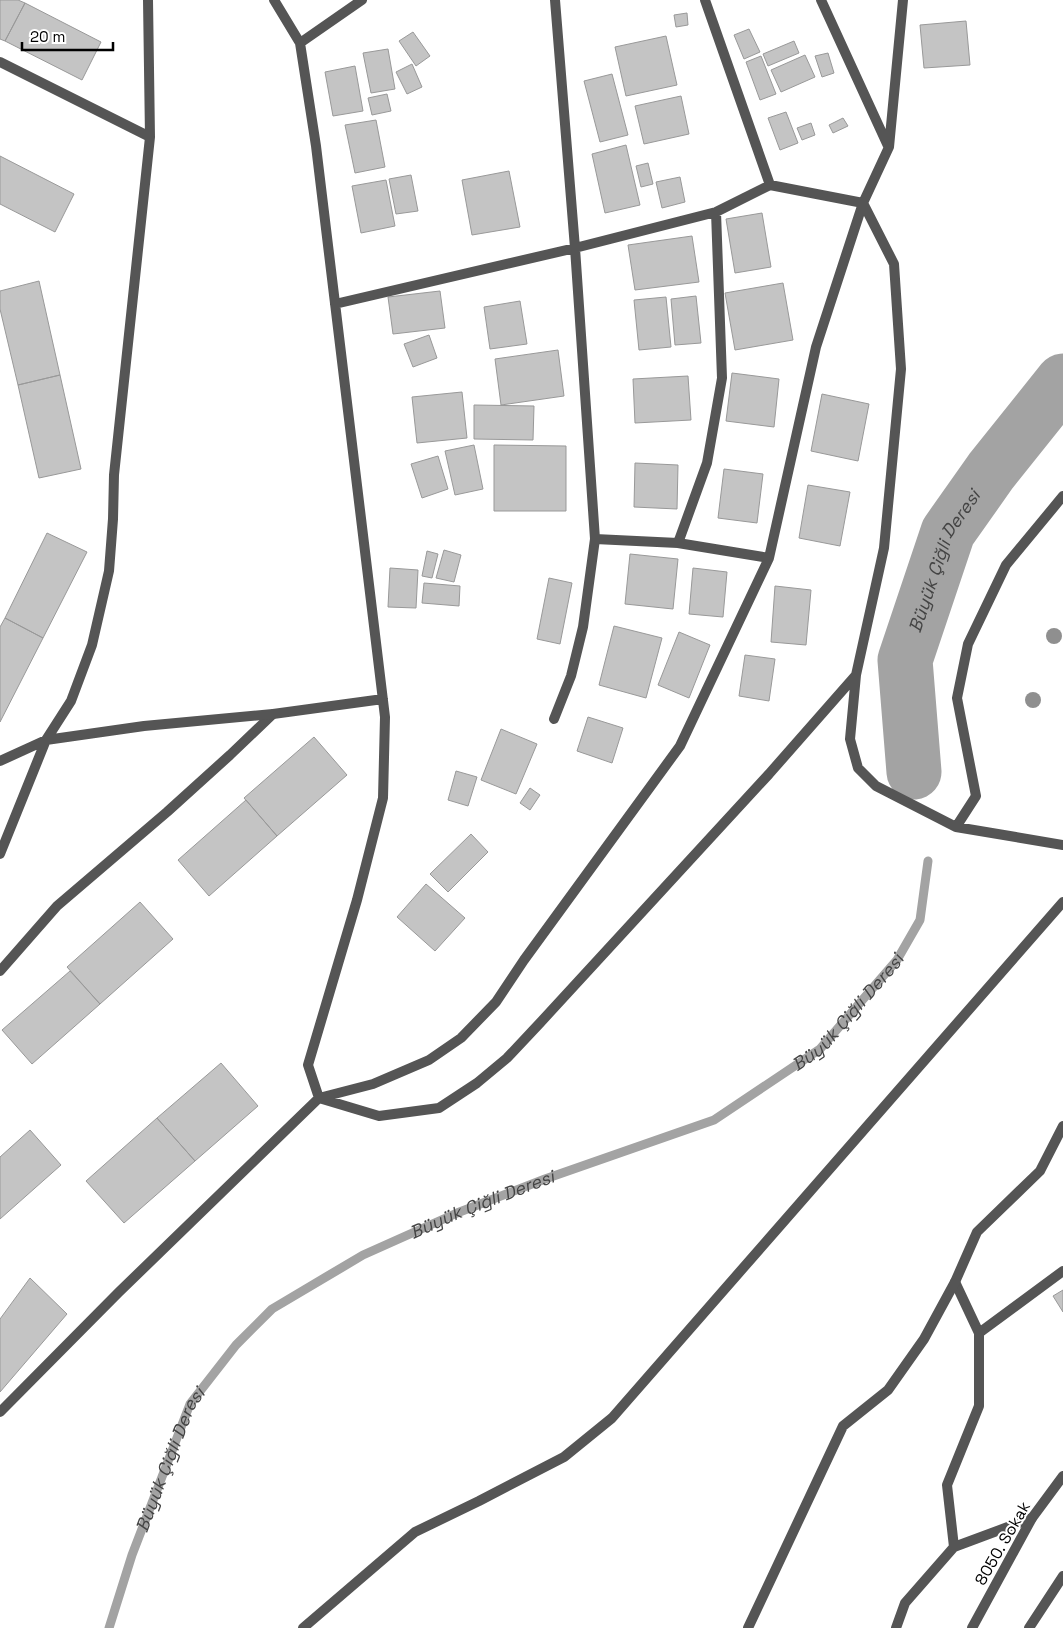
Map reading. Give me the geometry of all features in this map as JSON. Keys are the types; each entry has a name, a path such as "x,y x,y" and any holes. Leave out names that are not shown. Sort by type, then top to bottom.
{"street":[{"path":"0,854 46,740 71,701 92,646 109,571 114,475 150,137 148,3 138,0"},
{"path":"274,0 300,42 316,146 336,304 385,717 383,798 357,900 308,1065 319,1098"},
{"path":"300,42 362,0"},
{"path":"554,719 571,676 583,627 595,539 575,248 555,0"},
{"path":"705,0 770,185"},
{"path":"821,0 889,147"},
{"path":"0,1412 119,1292 319,1098 373,1084 429,1060 461,1038 496,1002 524,960 680,746 769,558 816,347 863,203 889,147 902,0"},
{"path":"0,62 150,137"},
{"path":"336,304 575,248 716,212 770,185 863,203"},
{"path":"863,203 894,264 901,369 884,548 856,674 850,739 858,768 876,786 956,828 1063,845"},
{"path":"678,543 707,463 722,378 716,212"},
{"path":"956,828 976,796 957,698 968,644 1006,565 1063,496"},
{"path":"595,539 678,543 769,558"},
{"path":"319,1098 379,1116 439,1108 477,1083 507,1058 539,1024 769,774 856,674"},
{"path":"0,761 46,740 144,726 273,714 383,699"},
{"path":"0,971 57,906 174,806 273,714"},
{"path":"303,1628 416,1532 564,1457 612,1418 1063,902"},
{"path":"748,1628 843,1426 888,1390 924,1339 955,1282 977,1232 1040,1171 1063,1126"},
{"path":"979,1333 1063,1271"},
{"path":"954,1547 947,1485 978,1406 979,1333 955,1282"},
{"name":"8050. Sokak","path":"972,1628 1032,1518 1063,1476"},
{"path":"896,1628 905,1603 954,1547 1032,1518"},
{"path":"1029,1628 1063,1576"}],"building":[{"path":"0,0 18,0 25,3 5,41 0,39"},
{"path":"25,3 101,42 82,80 5,41"},
{"path":"687,13 688,25 676,27 674,15"},
{"path":"966,21 970,65 924,68 920,25"},
{"path":"749,29 760,52 744,59 734,35"},
{"path":"413,32 430,56 416,66 399,41"},
{"path":"666,36 677,85 626,96 615,47"},
{"path":"794,41 799,53 768,66 763,54"},
{"path":"388,49 395,89 371,93 363,53"},
{"path":"828,53 834,73 822,77 815,56"},
{"path":"805,55 815,77 781,92 771,70"},
{"path":"761,56 776,94 760,100 746,62"},
{"path":"412,64 422,87 407,94 396,72"},
{"path":"355,66 363,111 333,116 325,72"},
{"path":"612,74 628,135 600,142 584,81"},
{"path":"387,94 391,111 372,115 368,98"},
{"path":"681,96 689,134 644,144 635,106"},
{"path":"786,112 798,143 780,150 768,118"},
{"path":"843,118 848,126 833,133 829,125"},
{"path":"376,120 385,167 355,173 345,125"},
{"path":"811,123 815,135 802,140 797,128"},
{"path":"626,145 640,205 605,213 592,154"},
{"path":"0,156 74,194 55,232 0,204"},
{"path":"648,163 653,184 641,187 636,166"},
{"path":"509,171 520,227 472,235 462,180"},
{"path":"411,175 418,211 396,214 389,179"},
{"path":"680,177 685,202 662,208 656,182"},
{"path":"386,180 395,226 361,233 352,186"},
{"path":"762,213 771,267 735,273 726,219"},
{"path":"692,236 699,282 635,290 628,245"},
{"path":"39,281 60,375 18,385 0,309 0,291"},
{"path":"783,283 793,340 735,350 725,293"},
{"path":"440,291 445,328 393,334 388,297"},
{"path":"696,296 701,343 675,345 671,299"},
{"path":"666,297 671,347 639,350 634,300"},
{"path":"520,301 527,344 490,349 484,307"},
{"path":"429,335 437,358 413,367 404,344"},
{"path":"558,350 564,396 501,405 495,359"},
{"path":"732,373 779,379 774,427 726,421"},
{"path":"60,375 81,469 39,478 18,385"},
{"path":"688,376 691,420 635,423 633,379"},
{"path":"462,392 467,438 417,443 412,397"},
{"path":"822,394 869,404 858,461 811,451"},
{"path":"474,405 534,406 533,440 474,439"},
{"path":"474,445 483,489 455,495 445,451"},
{"path":"494,445 566,446 566,511 494,511"},
{"path":"438,456 448,489 422,498 411,464"},
{"path":"635,463 678,465 677,509 634,507"},
{"path":"724,469 763,474 757,523 718,518"},
{"path":"808,485 850,492 840,546 799,538"},
{"path":"47,533 87,552 43,638 5,618"},
{"path":"444,550 461,555 454,582 436,578"},
{"path":"427,551 438,554 432,578 422,576"},
{"path":"630,554 678,559 673,609 625,604"},
{"path":"390,568 418,570 416,608 388,607"},
{"path":"693,568 727,572 723,617 689,614"},
{"path":"549,578 572,583 560,644 537,639"},
{"path":"424,583 460,586 459,606 422,603"},
{"path":"775,586 811,590 806,645 771,642"},
{"path":"5,618 43,638 0,722 0,627"},
{"path":"614,626 662,638 646,698 599,685"},
{"path":"679,632 710,645 689,698 658,685"},
{"path":"745,655 775,659 769,701 739,696"},
{"path":"588,717 623,728 612,763 577,751"},
{"path":"501,729 537,744 516,794 481,780"},
{"path":"314,737 347,775 277,836 244,798"},
{"path":"456,771 477,777 468,806 448,800"},
{"path":"530,788 540,795 530,810 520,803"},
{"path":"246,800 277,836 209,896 178,860"},
{"path":"471,834 488,852 448,892 430,874"},
{"path":"426,884 465,918 435,951 397,917"},
{"path":"140,902 173,939 100,1004 67,967"},
{"path":"70,971 100,1004 32,1064 2,1030"},
{"path":"221,1063 258,1106 195,1161 157,1118"},
{"path":"157,1118 195,1161 124,1223 86,1181"},
{"path":"30,1130 61,1165 0,1219 0,1157"},
{"path":"30,1278 67,1314 0,1392 0,1319"},
{"path":"1063,1290 1063,1312 1053,1296"}],"waterway":[{"name":"Büyük Çiğli Deresi","path":"914,772 905,660 948,532 991,471 1063,381"},
{"name":"Büyük Çiğli Deresi","path":"109,1628 132,1555 190,1404 236,1345 272,1309 363,1255 457,1213 545,1179 714,1120 820,1049 897,960 920,920 928,861"}]}
